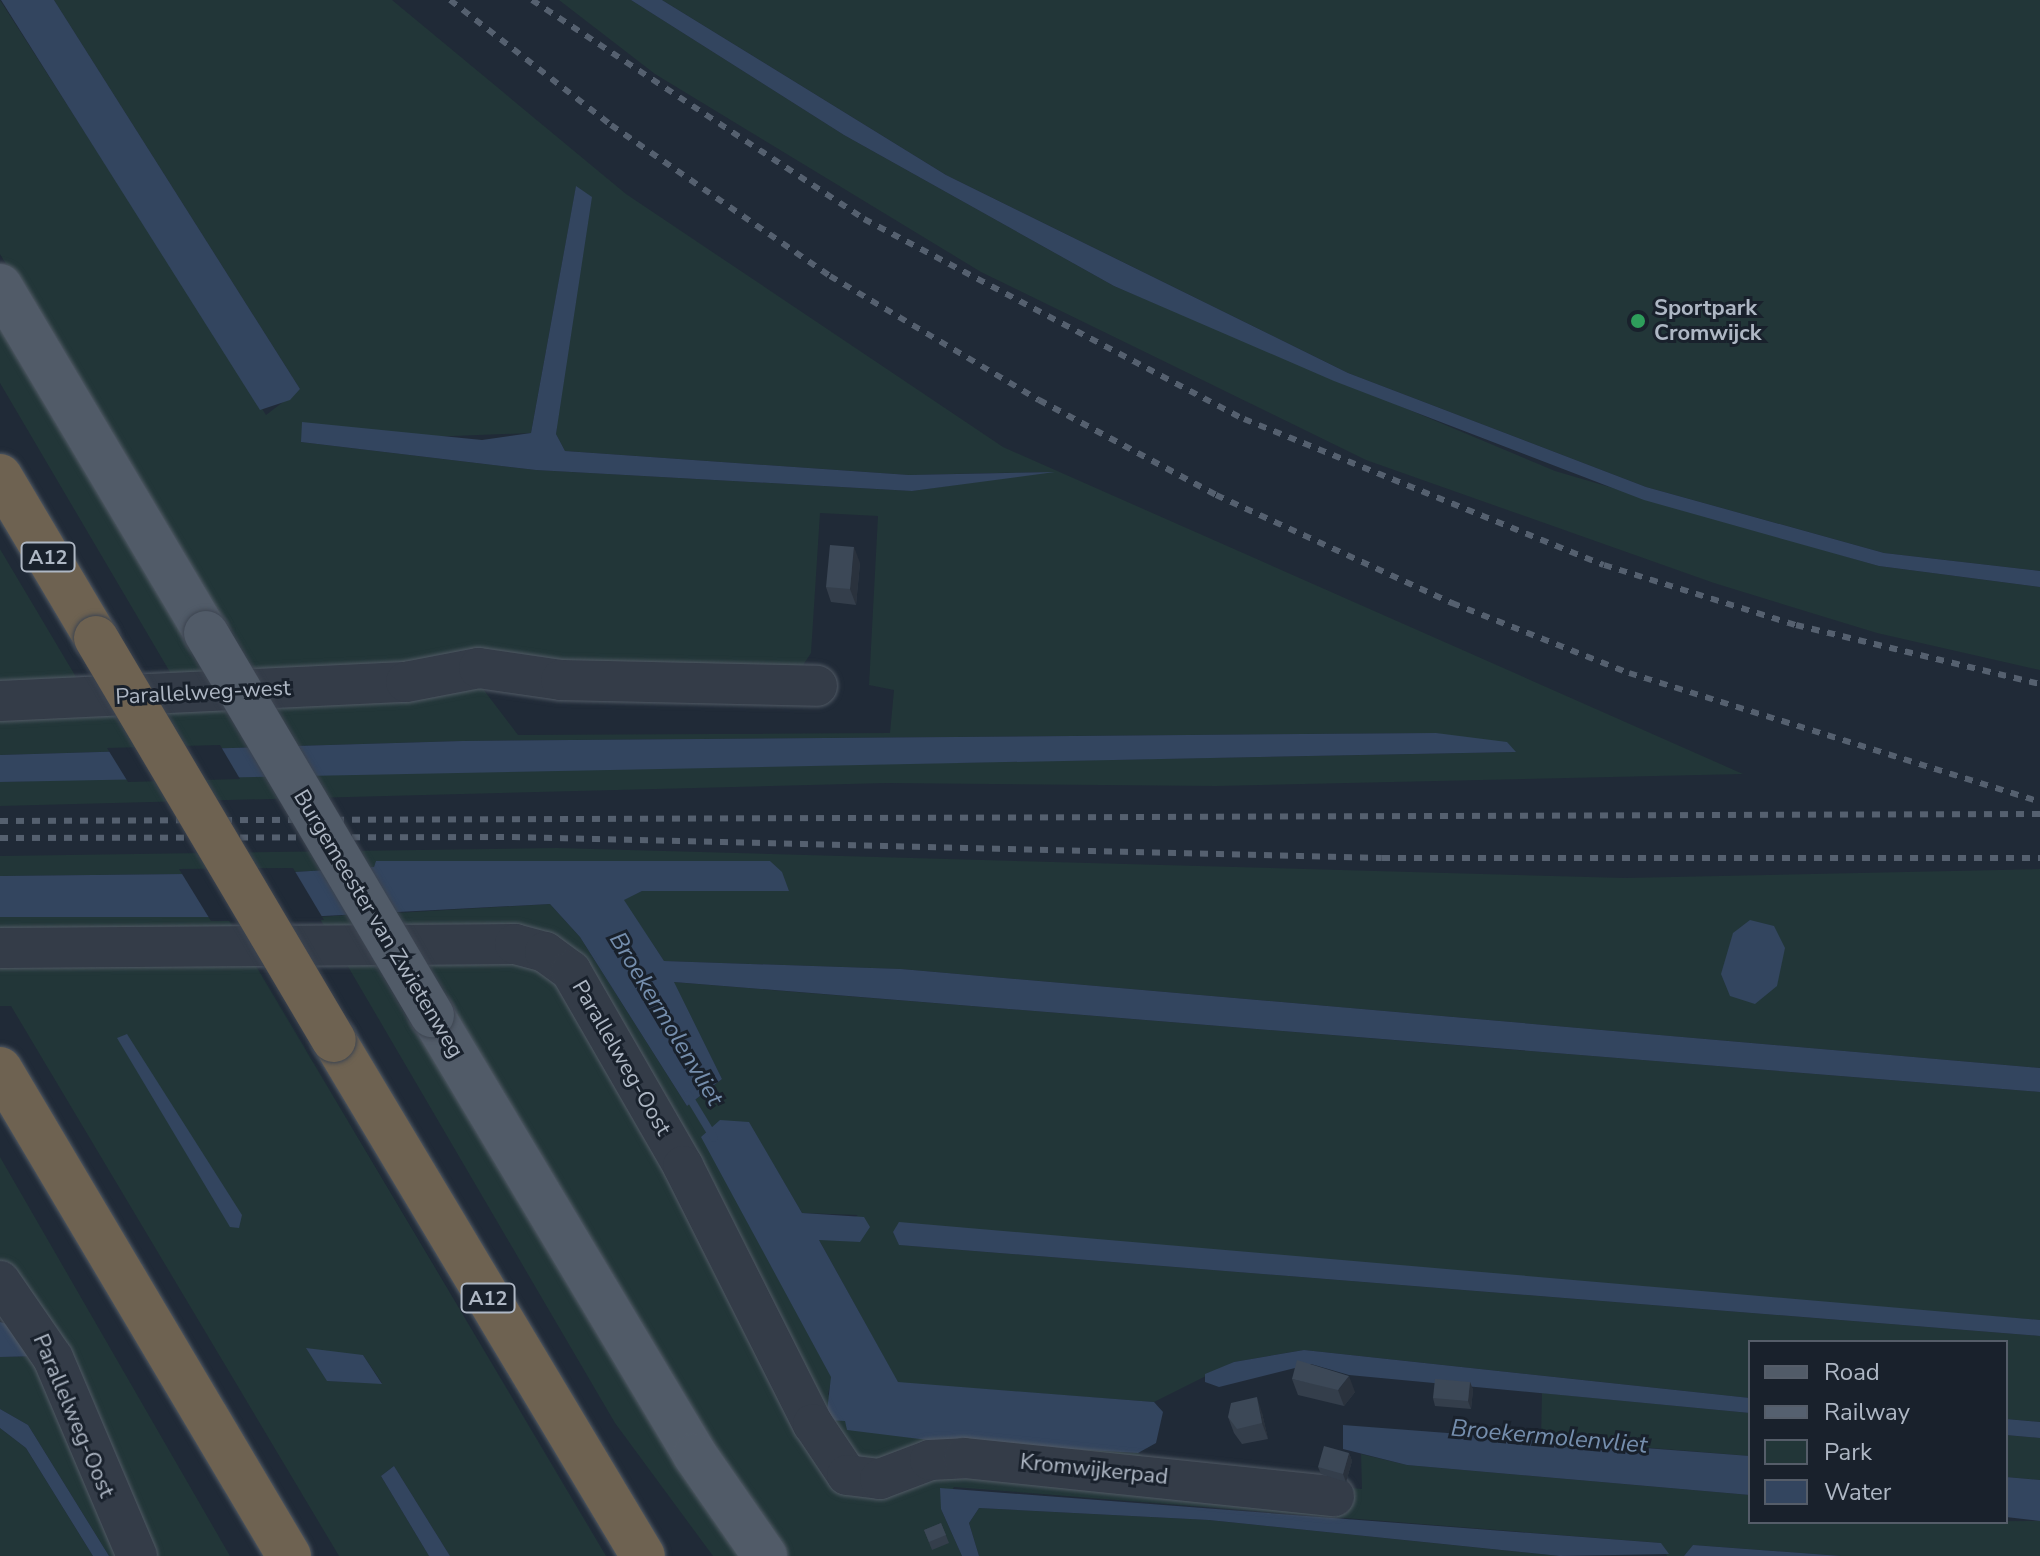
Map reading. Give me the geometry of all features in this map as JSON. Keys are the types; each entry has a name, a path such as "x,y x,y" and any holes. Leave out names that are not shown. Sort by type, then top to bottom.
{"highway":[{"name":"A12","path":"0,476 643,1556"},
{"path":"0,1069 289,1556"}],"main road":[{"name":"Burgemeester van Zwietenweg","path":"0,286 687,1442 765,1556"}],"street":[{"name":"Parallelweg-west","path":"0,701 406,682 479,668 561,680 817,686"},
{"name":"Parallelweg-Oost","path":"0,948 515,944 545,952 571,971 683,1166 813,1424 838,1466 858,1480"},
{"name":"Parallelweg-Oost","path":"0,1281 53,1358 137,1556"},
{"name":"Kromwijkerpad","path":"858,1480 964,1458 1334,1496"}],"green space":[{"path":"0,0 266,415 300,389 54,0 392,0 626,194 1003,447 1743,774 1216,786 887,783 0,806 0,782 1516,752 1436,733 462,741 0,755 0,549 92,704 187,701 0,383 0,325 222,700 224,632 0,254","holes":["576,187 556,434 565,451 909,475 1045,472 912,491 536,470 301,442 531,433","820,513 878,516 869,685 894,690 890,733 518,735 477,681 797,674 811,653"]},
{"path":"559,0 631,0 844,135 1114,286 1555,471 1879,566 2040,587 2040,670 1877,633 1714,583 1366,460 981,272 655,74"},
{"name":"Sportpark Cromwijck","path":"662,0 2040,0 2040,571 1884,553 1646,487 1348,373 946,175"},
{"path":"557,848 1625,878 2040,869 2040,1068 901,969 664,961 623,900 642,891 789,891 770,861 377,861 374,867 279,873 0,876 0,856"},
{"path":"550,904 580,937 687,1106 722,1079 673,982 2040,1092 2040,1320 893,1232 900,1245 2040,1336 2040,1422 2008,1419 2008,1340 1748,1340 1748,1398 1304,1350 1234,1362 1154,1402 898,1383 819,1240 858,1215 802,1213 748,1122 728,1123 832,1378 828,1394 845,1421 944,1442 1138,1453 1161,1469 1362,1489 1361,1454 1407,1465 1748,1495 1748,1524 2008,1524 2008,1521 2040,1521 2040,1556 1841,1556 1693,1545 1684,1556 1667,1556 1661,1543 954,1487 941,1509 962,1556 788,1556 720,1463 395,913"},
{"path":"348,915 409,1021 745,1556 713,1556 615,1423 319,917"},
{"path":"0,917 227,917 606,1556 450,1556 394,1466 381,1476 429,1556 339,1556 11,1006 0,1006","holes":["363,1355 382,1383 327,1381"]},
{"path":"0,1157 230,1556 109,1556 28,1425 0,1409 0,1357 39,1356 0,1305"},
{"path":"1542,1393 1748,1413 1748,1456 1541,1439"},
{"path":"0,1428 26,1448 93,1556 0,1556"},
{"path":"2008,1435 2040,1438 2040,1480 2008,1477"},
{"path":"979,1508 1209,1520 1560,1556 979,1556 969,1523"}],"water":[{"path":"1,0 54,0 300,389 290,400 260,410"},
{"path":"631,0 662,0 946,175 1348,373 1646,487 1884,553 2040,571 2040,587 1879,566 1644,500 1334,381 1114,286 844,135"},
{"path":"576,186 592,197 556,434 565,451 909,475 1055,472 912,491 536,470 301,442 302,422 482,440 531,433"},
{"path":"1436,733 1507,742 1516,752 0,782 0,755 462,741"},
{"path":"376,861 770,861 782,872 789,891 642,891 624,900 664,961 901,969 2040,1068 2040,1092 674,982 722,1079 687,1106 580,937 550,904 305,917 0,917 0,876 279,873 374,867"},
{"path":"1750,920 1774,926 1785,948 1777,986 1755,1004 1730,996 1721,974 1733,933"},
{"path":"127,1034 242,1215 239,1228 230,1227 117,1038"},
{"path":"720,1120 749,1122 802,1213 864,1217 870,1227 860,1242 819,1240 898,1382 1154,1402 1163,1412 1156,1443 1138,1453 944,1442 847,1430 845,1421 826,1420 831,1377 701,1137"},
{"path":"899,1222 2040,1320 2040,1336 899,1245 893,1232"},
{"path":"0,1322 23,1329 40,1356 0,1357"},
{"path":"306,1348 363,1355 382,1384 327,1381"},
{"path":"1304,1350 1748,1398 1748,1413 1349,1375 1311,1364 1219,1387 1205,1382 1205,1374 1234,1362"},
{"path":"0,1409 28,1425 109,1556 93,1556 26,1448 0,1428"},
{"path":"2008,1419 2040,1422 2040,1438 2008,1435"},
{"path":"1343,1425 1748,1456 1748,1495 1407,1465 1343,1449"},
{"path":"394,1466 450,1556 429,1556 381,1476"},
{"path":"2008,1477 2040,1480 2040,1521 2008,1517"},
{"path":"940,1488 1661,1543 1669,1554 1560,1556 1209,1520 979,1508 969,1523 979,1556 962,1556 941,1509"},
{"path":"1693,1545 1841,1556 1684,1556"}],"pier":[{"path":"220,745 240,779 128,782 107,748"},
{"path":"293,868 324,920 211,921 179,869"}],"building":[{"path":"830,545 854,547 850,589 826,587"},
{"path":"1297,1360 1349,1376 1338,1390 1292,1379"},
{"path":"1435,1379 1470,1382 1468,1401 1433,1398"},
{"path":"1257,1397 1262,1423 1237,1429 1228,1417 1231,1403"},
{"path":"1324,1446 1349,1453 1343,1474 1318,1467"},
{"path":"941,1523 946,1535 929,1542 924,1530"}],"waterway":[{"name":"Broekermolenvliet","path":"688,1095 714,1138"}],"railway":[{"path":"450,0 611,125 830,276 1039,400 1216,495 1452,603 1629,673 2040,802"},
{"path":"532,0 864,219 1244,419 1604,565 1796,625 2040,684"},
{"path":"0,821 2040,814"},
{"path":"0,838 512,837 1382,858 2040,858"}],"place":[{"name":"Sportpark Cromwijck","path":"1638,321"}]}
